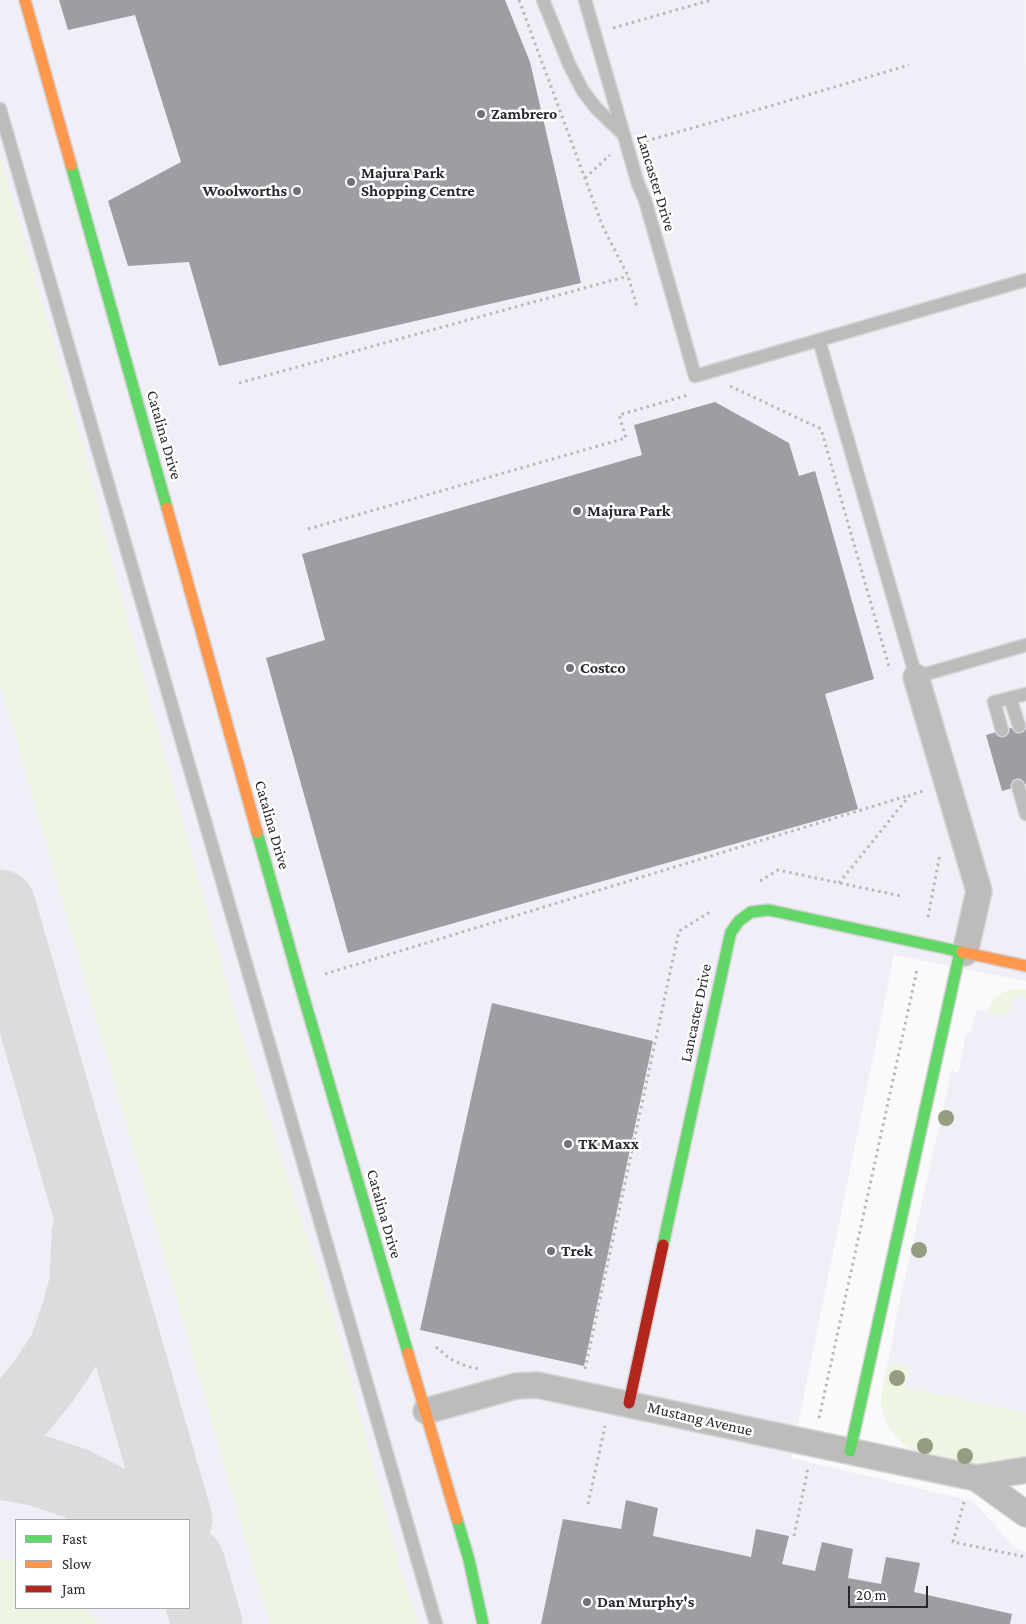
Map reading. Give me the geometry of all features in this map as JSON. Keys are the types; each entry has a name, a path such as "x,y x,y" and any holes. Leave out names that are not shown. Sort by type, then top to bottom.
{"street":[{"name":"Catalina Drive","path":"25,0 299,982 469,1560 483,1624"},
{"path":"850,1451 962,953 979,891 904,677"},
{"name":"Lancaster Drive","path":"629,1404 718,988 729,940 735,926 751,912 762,910 1026,966"},
{"name":"Mustang Avenue","path":"426,1411 516,1386 530,1384 550,1387 850,1451 1006,1498 1026,1514"},
{"name":"Mustang Avenue","path":"971,1487 1026,1470"}],"lane":[{"path":"543,0 569,64 583,91 626,140"},
{"name":"Lancaster Drive","path":"585,0 695,376 818,340"},
{"path":"0,109 436,1624"},
{"path":"1026,280 818,340 904,677 1026,645"},
{"path":"1002,730 994,702 1026,694"},
{"path":"1010,698 1019,726"},
{"path":"1018,786 1026,814"}],"path":[{"path":"519,0 604,227 628,276 637,307"},
{"path":"594,33 711,0"},
{"path":"585,178 626,140 767,107 909,65"},
{"path":"239,383 628,276"},
{"path":"726,384 821,429 904,677"},
{"path":"308,529 626,438 619,415 691,395"},
{"path":"299,982 925,790 927,799"},
{"path":"839,883 910,795"},
{"path":"794,1536 923,944 940,854"},
{"path":"585,1372 679,931"},
{"path":"588,1504 606,1423 600,1422"},
{"path":"971,1487 953,1542 1026,1557"}],"shaded area":[{"name":"Majura Park","path":"0,0 1025,0 1026,981 894,955 791,1458 973,1501 1016,1549 1026,1552 1026,1624 0,1624"},
{"path":"1013,989 1026,989 1026,1462 992,1469 928,1455 905,1446 888,1426 881,1401 894,1327 952,1068 954,1072 958,1073 966,1036 968,1033 971,1033 977,1009 988,1012 993,1000 1002,993"}],"green space":[{"path":"0,156 81,440 112,563 243,1042 334,1318 399,1563 418,1624 270,1624 0,682"},
{"path":"1013,989 1026,989 1026,998 1014,996 1008,1015 1005,1016 988,1011 993,1000 1002,993"},
{"path":"894,1362 908,1366 905,1387 1026,1413 1026,1462 985,1468 928,1455 905,1446 891,1430 881,1401 888,1365"},
{"path":"0,1557 15,1562 15,1609 87,1609 99,1624 0,1624"}],"building":[{"name":"Majura Park Shopping Centre","path":"59,0 505,0 530,62 581,283 219,366 189,262 128,266 108,201 181,162 135,15 68,30"},
{"name":"Costco","path":"715,402 789,443 799,476 815,471 874,679 825,694 858,809 348,953 266,658 325,640 302,554 642,455 634,425"},
{"path":"1026,724 1026,784 1002,791 986,735"},
{"path":"492,1003 653,1041 584,1366 420,1330"},
{"path":"626,1500 658,1508 653,1536 751,1557 756,1529 789,1536 782,1564 815,1571 822,1542 853,1549 848,1578 881,1584 886,1557 920,1563 914,1592 1012,1614 1010,1624 541,1624 563,1519 621,1529"}],"taxiway":[{"path":"0,905 177,1519"},
{"path":"0,1427 15,1416 43,1382 63,1352 85,1283 87,1234"},
{"path":"0,1464 39,1471 75,1483 110,1501 135,1519"},
{"path":"190,1565 207,1624"}],"traffic: fast":[{"path":"71,165 167,508"},
{"path":"257,832 408,1353"},
{"path":"663,1245 729,940 731,932 739,921 751,912 769,910 962,952"},
{"path":"850,1451 960,952"},
{"path":"457,1519 469,1560 483,1624"}],"traffic: slow":[{"path":"25,0 71,165"},
{"path":"167,508 257,832"},
{"path":"962,952 1026,966"},
{"path":"408,1353 457,1519"}],"traffic: jam":[{"path":"629,1403 663,1245"}],"place":[{"name":"Zambrero","path":"481,114"},
{"name":"Majura Park Shopping Centre","path":"351,182"},
{"name":"Woolworths","path":"297,191"},
{"name":"Majura Park","path":"577,511"},
{"name":"Costco","path":"570,668"},
{"name":"TK Maxx","path":"568,1144"},
{"name":"Trek","path":"551,1251"},
{"name":"Dan Murphy's","path":"587,1602"}]}
